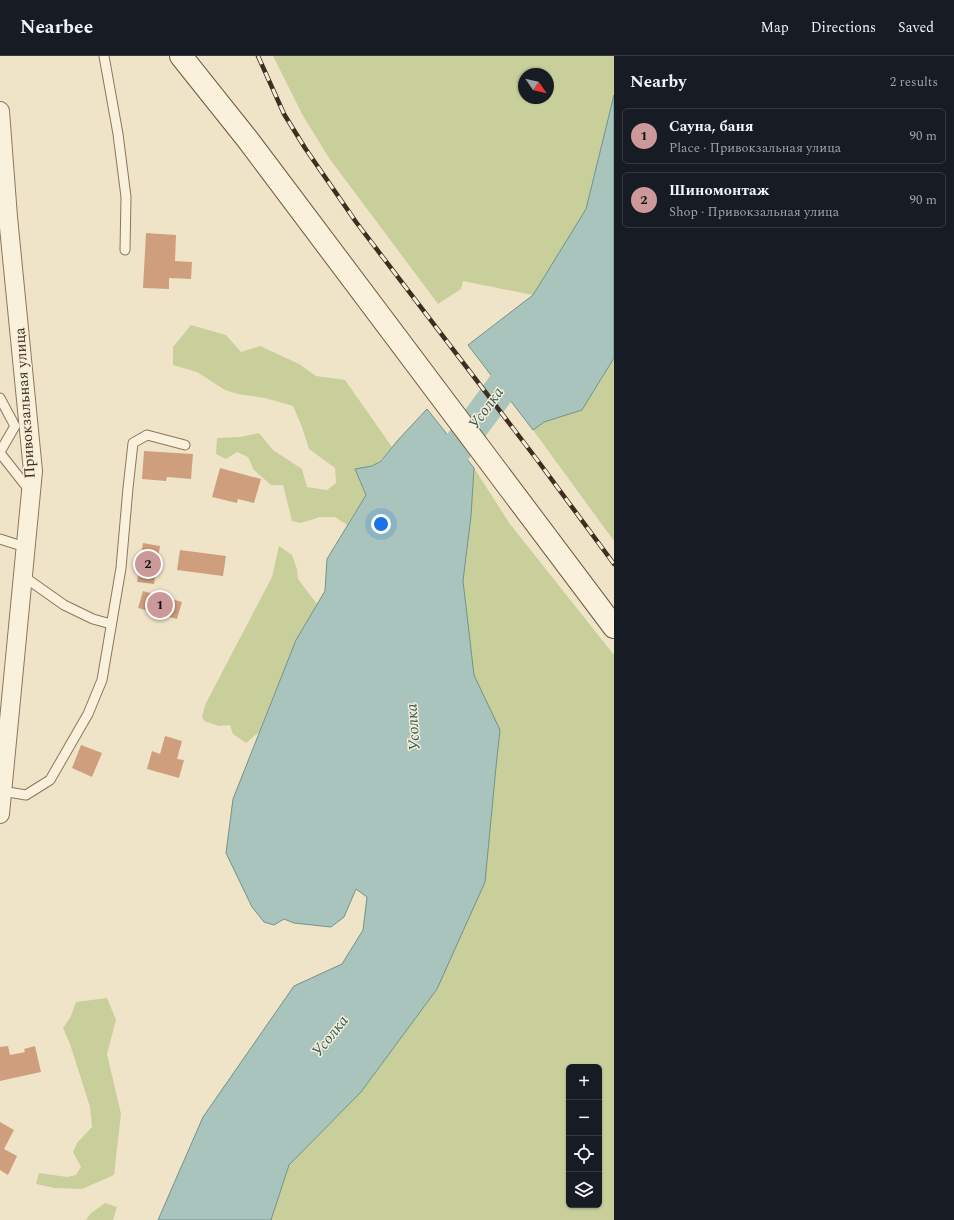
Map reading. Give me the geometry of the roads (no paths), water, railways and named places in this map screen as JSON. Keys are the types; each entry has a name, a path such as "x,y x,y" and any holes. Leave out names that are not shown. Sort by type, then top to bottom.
{"main road":[{"path":"182,56 243,134 614,627"}],"street":[{"name":"Привокзальная улица","path":"0,111 8,217 33,471 0,814"}],"lane":[{"path":"104,56 118,134 126,197 125,250"},
{"path":"0,398 15,426 0,452 30,492"},
{"path":"2,791 26,794 50,780 88,714 102,680 121,568 133,443 147,436 185,444"},
{"path":"0,539 25,546"},
{"path":"23,576 64,605 93,619 111,624"}],"water":[{"path":"614,95 614,358 582,410 544,422 533,430 468,345 533,295 586,209"},
{"path":"427,409 474,468 471,516 463,581 474,675 500,730 485,882 437,989 361,1092 289,1165 271,1220 158,1220 203,1117 294,986 342,964 363,930 367,897 356,889 344,917 331,927 294,923 284,919 274,925 264,922 252,907 226,853 233,799 296,640 325,591 327,559 366,495 355,469 372,466 381,461"}],"waterway":[{"name":"Усолка","path":"431,483 527,353"}],"railway":[{"path":"258,56 284,114 305,148 356,222 538,461 614,564"}],"place":[{"name":"Шиномонтаж","path":"148,564"},
{"name":"Сауна, баня","path":"160,605"}]}
